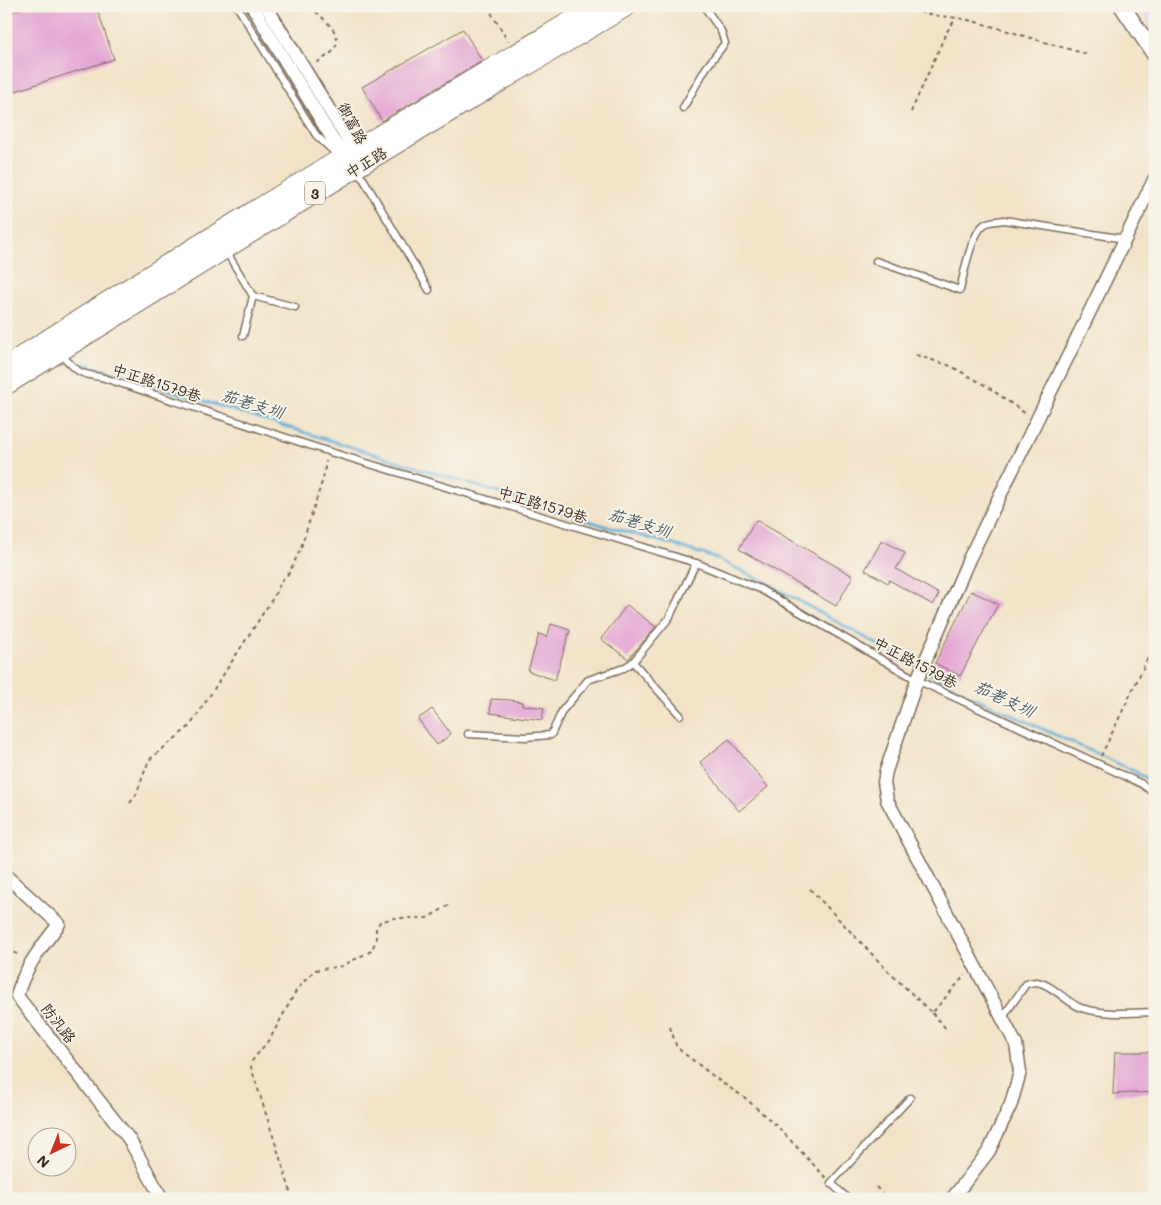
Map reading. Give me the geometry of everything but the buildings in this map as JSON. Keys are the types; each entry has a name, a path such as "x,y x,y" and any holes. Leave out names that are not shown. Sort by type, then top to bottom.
{"main road":[{"name":"中正路","path":"6,366 54,345 225,249 350,159 596,6"},
{"name":"中正路","path":"6,385 54,345 171,262 350,159 627,6"}],"street":[{"name":"御富路","path":"252,6 350,159"},
{"name":"御富路","path":"266,6 350,144 350,159"},
{"path":"1122,6 1155,55"},
{"path":"952,1199 989,1151 1011,1104 1020,1072 1016,1044 887,800 884,782 917,680 969,559 1155,178"},
{"name":"防汎路","path":"6,876 59,924 33,959 22,978 17,996 129,1139 162,1199"}],"lane":[{"path":"237,6 316,135 333,151 350,159 429,290"},
{"path":"683,108 706,68 725,43 721,31 704,6"},
{"path":"876,261 960,290 969,250 985,223 1004,220 1125,239"},
{"path":"225,249 253,296 295,307"},
{"path":"243,336 253,296"},
{"name":"中正路1579巷","path":"54,345 78,372 101,377 327,451 696,563 760,589 917,680 1142,784 1155,794"},
{"path":"468,734 525,737 551,735 562,711 588,680 624,668 633,662 669,618 696,563"},
{"path":"633,662 680,715"},
{"path":"1003,1018 1026,984 1037,982 1045,985 1079,1007 1090,1010 1125,1013 1155,1012"},
{"path":"848,1199 831,1183 910,1098"}],"path":[{"path":"305,71 333,51 336,42 336,35 330,23 310,6"},
{"path":"487,6 516,54"},
{"path":"905,6 926,15 970,20 1054,46 1087,54"},
{"path":"911,112 946,33 956,18"},
{"path":"916,355 952,366 988,387 1036,421"},
{"path":"130,803 136,795 149,760 190,726 257,623 282,580 289,572 308,529 319,494 327,451"},
{"path":"1097,764 1155,643"},
{"path":"810,888 888,972 948,1031"},
{"path":"292,1199 251,1067 252,1061 272,1037 296,991 315,970 342,966 371,951 376,941 376,929 380,922 394,918 427,918 450,904"},
{"path":"6,950 33,959"},
{"path":"932,1014 975,964"},
{"path":"670,1027 676,1045 681,1051 721,1082 744,1096 778,1127 831,1183"},
{"path":"876,1187 888,1199"}],"shaded area":[{"path":"1138,6 1155,6 1155,31"}],"waterway":[{"name":"茄荖支圳","path":"85,364 605,526 715,558 767,583 920,668"},
{"name":"茄荖支圳","path":"925,671 969,695 1134,771 1155,785"}]}
